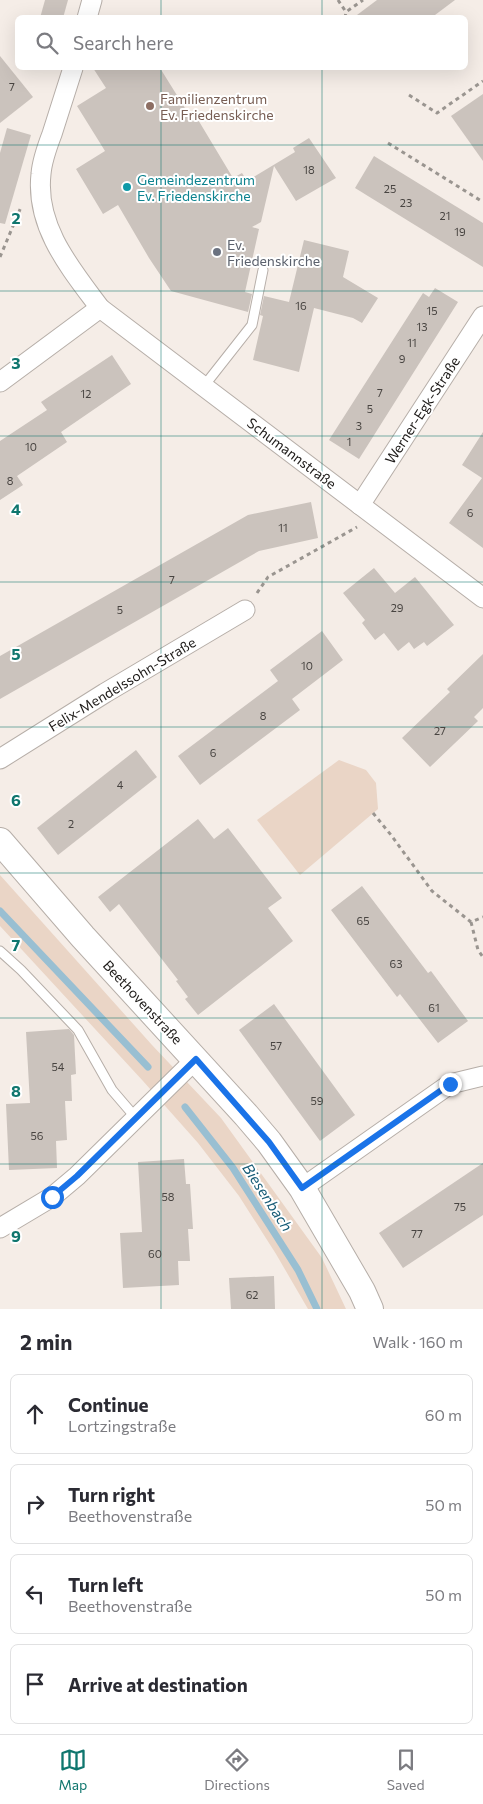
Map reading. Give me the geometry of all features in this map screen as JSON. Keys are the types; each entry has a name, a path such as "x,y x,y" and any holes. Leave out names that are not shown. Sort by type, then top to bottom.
{"street":[{"path":"88,15 92,0"},
{"name":"Schumannstraße","path":"72,70 46,152 41,174 41,201 48,227 63,258 100,308 483,598"},
{"path":"0,382 100,308"},
{"name":"Werner-Egk-Straße","path":"360,505 483,316"},
{"name":"Felix-Mendelssohn-Straße","path":"0,760 105,693 245,610"},
{"name":"Beethovenstraße","path":"0,841 83,937 196,1059 269,1142 302,1188 362,1291 370,1309"},
{"path":"0,1228 52,1197 77,1176 196,1059"},
{"path":"302,1188 450,1084 483,1076"}],"lane":[{"path":"204,386 252,325 263,270"},
{"path":"0,952 21,970 78,1030 112,1090 136,1118"}],"path":[{"path":"338,0 346,12 346,15"},
{"path":"346,12 363,0"},
{"path":"409,95 437,113 483,81"},
{"path":"388,144 483,202"},
{"path":"0,257 25,200"},
{"path":"268,577 363,524"},
{"path":"373,813 432,892 471,922 478,950 483,957"},
{"path":"471,922 483,917"}],"shaded area":[{"path":"339,760 366,770 376,783 378,809 300,875 257,820"},
{"path":"0,875 152,1045 221,1118 322,1258 346,1309 308,1309 239,1196 198,1143 0,926"}],"building":[{"path":"45,0 68,0 64,15 41,15"},
{"path":"377,0 455,0 435,15 357,15"},
{"path":"0,56 33,97 0,123"},
{"path":"94,70 161,70 193,121 197,118 233,178 242,173 247,181 295,152 293,148 309,138 336,178 296,201 274,166 261,222 252,227 259,229 245,292 252,294 248,312 171,291 118,205 103,214 76,169 105,151 77,106 106,88"},
{"path":"483,94 483,161 451,116"},
{"path":"7,128 31,135 5,224 0,223 0,153"},
{"path":"374,156 483,223 483,267 355,188"},
{"path":"304,240 349,251 343,277 378,298 362,323 353,318 314,308 299,372 253,360 263,316 260,315 264,296 289,302"},
{"path":"435,288 458,302 359,459 329,440 423,293 429,297"},
{"path":"112,355 131,384 61,432 67,442 17,476 23,485 0,500 0,441 47,410 41,402"},
{"path":"483,432 483,548 449,523 482,478 462,465"},
{"path":"311,502 318,538 259,551 0,699 0,656 248,515"},
{"path":"374,568 395,593 415,577 454,625 427,646 424,642 414,649 409,642 398,651 384,633 375,640 362,623 365,620 343,593"},
{"path":"322,631 343,660 292,699 300,710 200,785 178,756 278,681 270,670"},
{"path":"483,654 483,708 474,717 478,721 430,767 402,738 450,692 447,689"},
{"path":"136,750 157,777 58,855 37,828"},
{"path":"198,819 214,839 228,828 282,898 268,908 293,941 198,1015 185,999 188,997 176,981 178,980 119,904 110,912 98,897"},
{"path":"362,886 428,973 431,971 468,1021 438,1043 400,994 397,997 331,910"},
{"path":"274,1004 355,1115 320,1141 239,1030"},
{"path":"69,1029 74,1035 76,1074 71,1075 72,1101 65,1101 67,1140 56,1141 57,1168 9,1170 6,1104 30,1103 26,1032"},
{"path":"184,1159 186,1184 190,1184 193,1229 188,1229 190,1261 178,1261 179,1285 123,1288 120,1233 142,1232 138,1162"},
{"path":"483,1163 483,1215 403,1268 379,1233"},
{"path":"274,1276 275,1309 231,1309 229,1278"}],"waterway":[{"name":"Biesenbach","path":"0,911 148,1067"},
{"name":"Biesenbach","path":"185,1107 233,1168 298,1270 317,1309"}],"place":[{"name":"Familienzentrum Ev. Friedenskirche","path":"150,106"},
{"name":"Gemeindezentrum Ev. Friedenskirche","path":"127,187"},
{"name":"Ev. Friedenskirche","path":"217,252"}],"route":[{"path":"52,1197 77,1176 196,1059 269,1142 302,1188 450,1084"}]}
